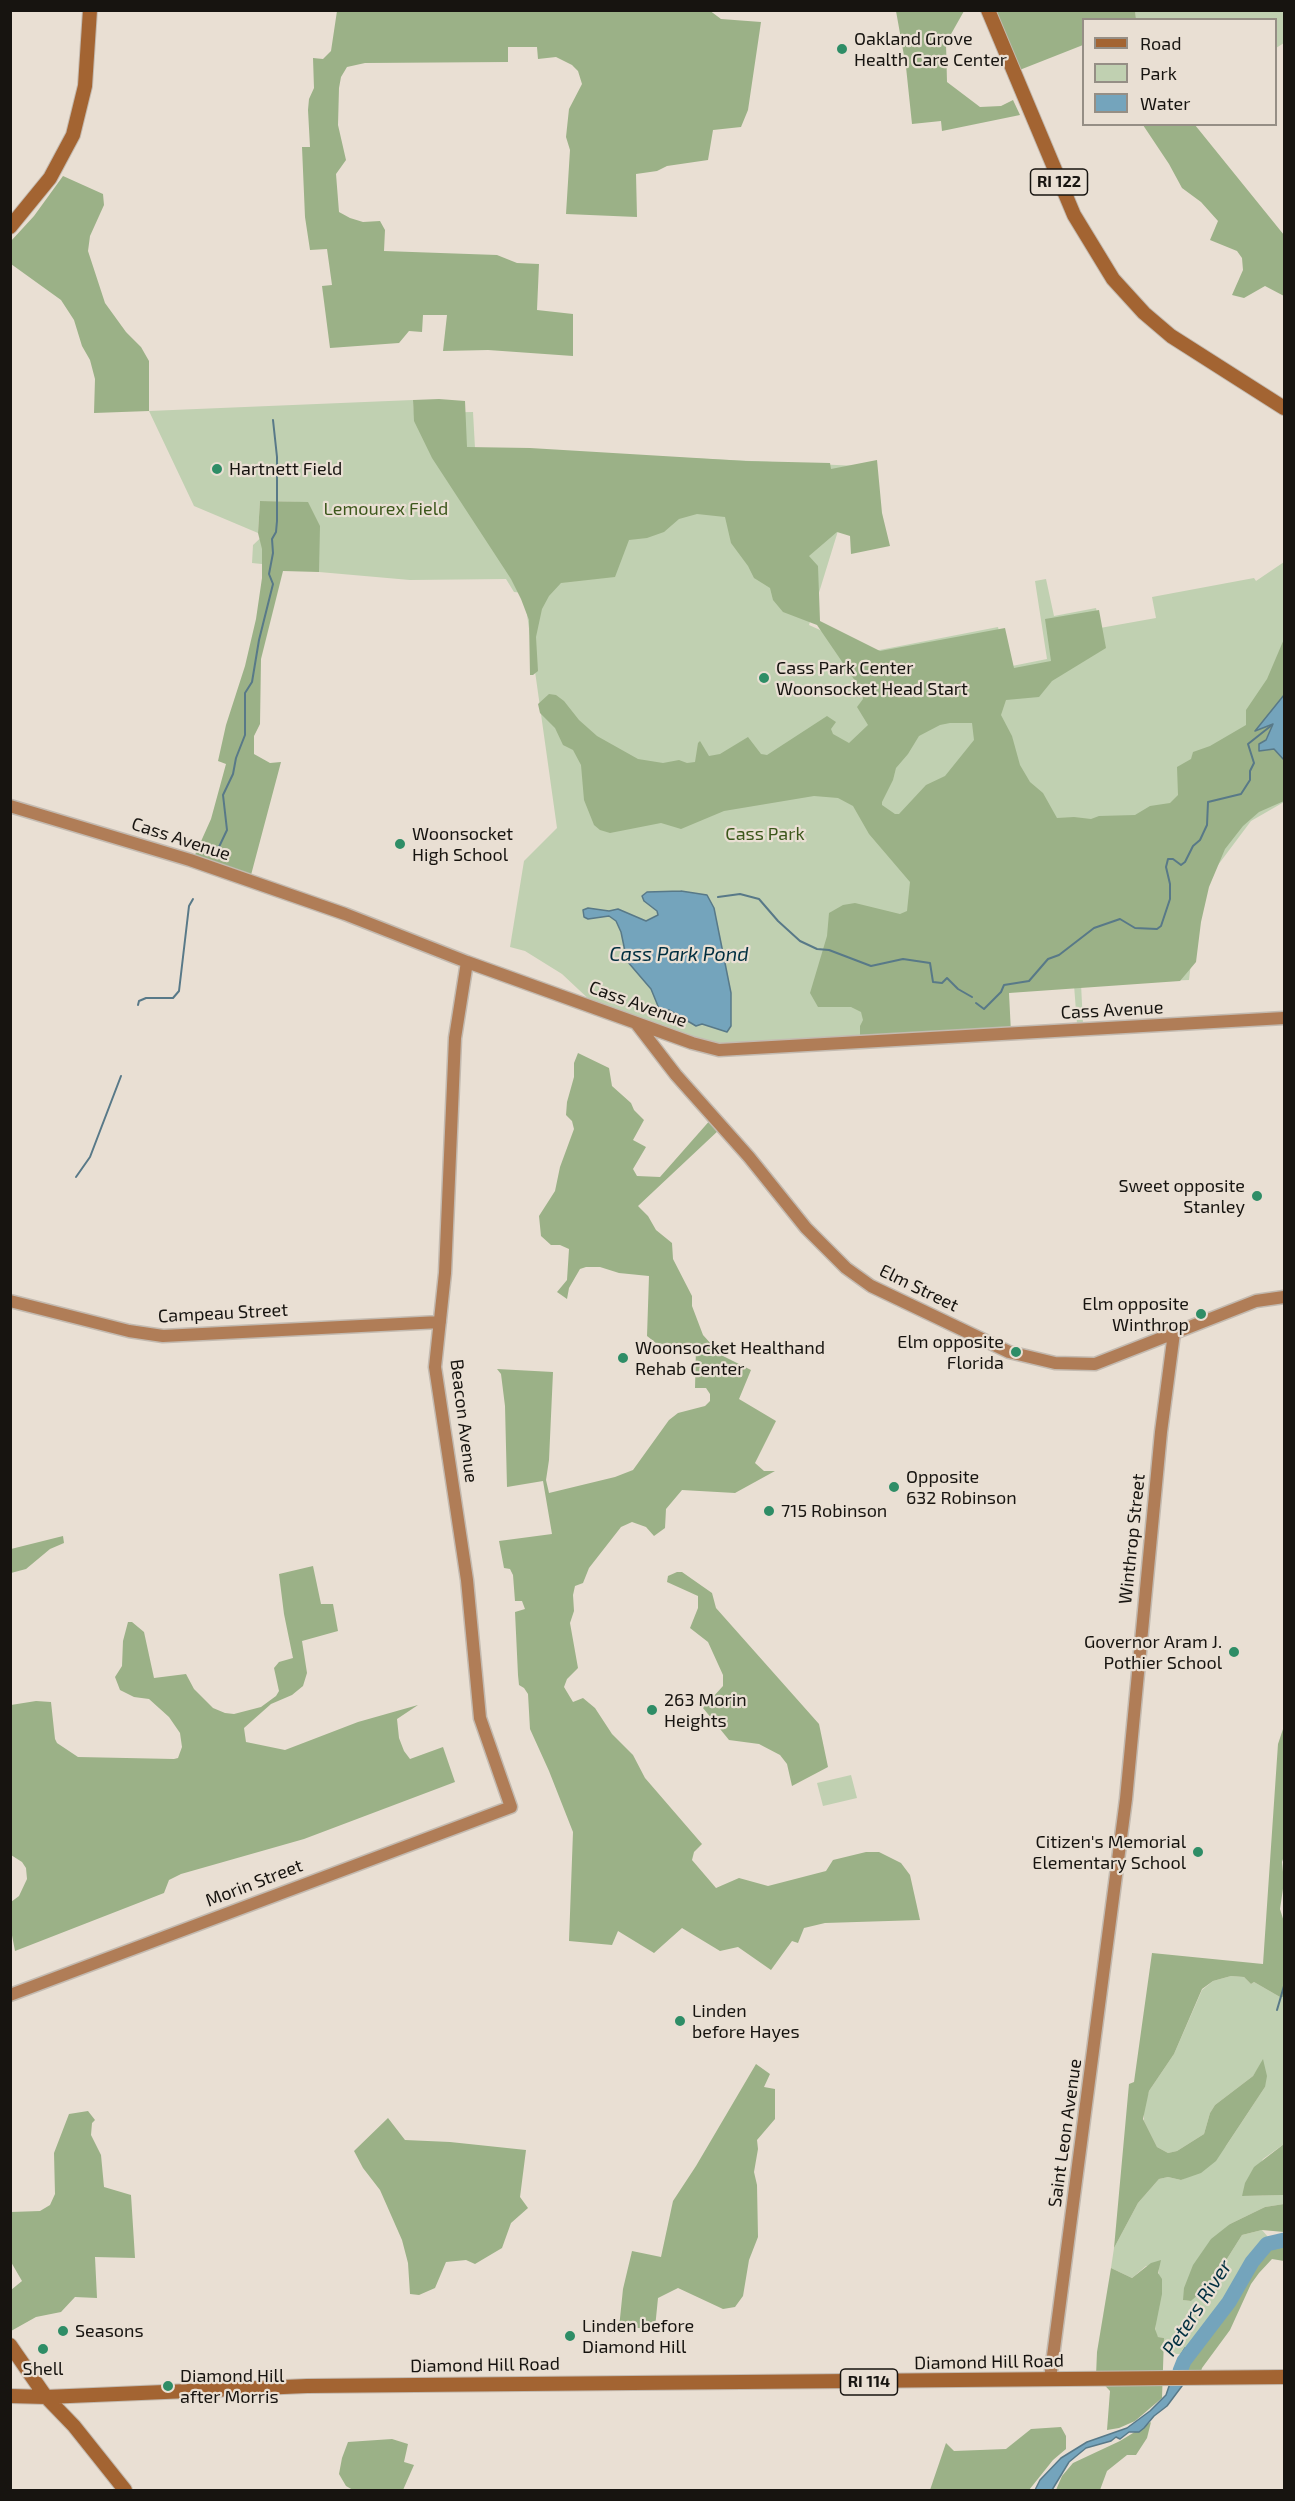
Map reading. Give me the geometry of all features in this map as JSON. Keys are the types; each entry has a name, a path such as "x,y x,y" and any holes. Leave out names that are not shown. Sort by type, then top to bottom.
{"main road":[{"path":"10,227 50,178 73,135 85,86 90,10"},
{"name":"RI 122","path":"988,10 1074,215 1113,279 1144,313 1171,336 1284,408"},
{"path":"10,2345 46,2397 74,2426 125,2490"},
{"name":"Diamond Hill Road","path":"10,2396 46,2397 314,2386 1284,2377"}],"street":[{"name":"Cass Avenue","path":"10,806 190,860 345,914 466,962 705,1047 730,1050 1284,1018"},
{"name":"Beacon Avenue","path":"466,962 454,1050 445,1273 436,1374 467,1580 478,1705 483,1731 511,1806"},
{"name":"Elm Street","path":"636,1023 676,1075 749,1157 806,1228 846,1268 871,1286 1010,1352 1055,1363 1095,1364 1256,1301 1284,1297"},
{"name":"Campeau Street","path":"10,1301 129,1331 163,1336 440,1322"},
{"name":"Winthrop Street","path":"1115,1892 1160,1443 1174,1333"},
{"name":"Morin Street","path":"10,1995 511,1806"},
{"name":"Saint Leon Avenue","path":"1050,2379 1115,1892"}],"green space":[{"path":"709,10 721,19 761,22 748,110 741,127 713,130 708,160 667,166 657,171 636,174 637,217 566,214 570,150 566,137 569,109 582,84 578,71 572,65 556,57 538,59 537,47 508,47 508,62 365,63 347,67 341,77 339,88 338,125 346,160 336,174 339,212 363,222 380,221 385,230 384,251 497,255 517,263 539,264 537,310 573,314 573,356 488,350 443,351 447,315 423,315 422,332 409,331 399,343 330,348 322,286 332,285 327,249 310,250 305,217 302,147 310,147 308,110 309,99 314,88 313,58 323,59 331,51 337,11"},
{"path":"896,11 964,11 946,43 947,82 980,107 1001,106 1013,100 1020,115 942,131 941,121 912,124 906,67"},
{"path":"988,11 1135,11 1136,18 1082,18 1082,45 1017,71"},
{"path":"1135,11 1284,11 1284,43 1277,47 1277,18 1136,18"},
{"path":"1144,126 1196,126 1284,235 1284,296 1265,286 1244,298 1232,295 1243,270 1242,258 1237,251 1210,240 1218,221 1201,202 1182,188"},
{"path":"63,176 103,194 104,205 90,236 88,251 105,303 126,332 141,347 149,361 149,411 94,413 95,379 74,320 61,300 11,264 11,241 34,216"},
{"name":"Cass Park","path":"413,400 414,413 473,412 475,448 858,466 809,625 869,652 998,627 1007,667 1047,659 1035,581 1046,579 1054,616 1096,608 1100,628 1156,618 1152,597 1254,578 1256,581 1284,562 1284,802 1251,821 1206,881 1196,920 1189,980 1081,984 1083,1023 1077,1024 1074,985 1025,987 999,997 1000,1028 719,1050 594,1004 562,974 525,951 510,947 524,861 557,828 524,593 514,592 506,579 410,580 252,563 253,545 299,502 260,501 258,533 194,506 149,411"},
{"path":"413,400 465,401 467,447 830,463 831,469 877,460 882,513 890,546 851,554 850,536 837,532 809,556 818,566 820,621 880,651 1005,628 1014,668 1051,661 1045,619 1099,610 1106,648 1052,681 1039,697 1006,700 1001,715 1012,736 1020,765 1030,782 1043,793 1057,818 1091,819 1099,816 1135,815 1150,806 1170,803 1178,795 1177,767 1191,759 1193,752 1210,746 1246,725 1246,710 1267,679 1284,639 1284,695 1256,730 1273,724 1260,751 1275,749 1284,760 1284,801 1259,812 1243,826 1225,849 1209,887 1201,922 1196,962 1180,981 1009,993 1011,1033 860,1043 860,1026 863,1020 861,1012 851,1007 818,1007 810,993 827,936 829,913 843,905 855,903 900,914 907,911 910,882 869,834 853,806 838,798 814,796 724,811 681,829 661,823 610,833 600,830 594,825 584,800 581,765 573,750 563,745 555,728 540,713 538,704 549,694 556,695 597,736 638,759 663,763 679,760 687,763 695,762 700,741 709,756 720,754 748,737 761,754 767,755 827,716 836,722 831,729 833,734 849,743 868,725 857,707 863,699 862,691 817,625 783,612 773,600 770,588 754,578 731,543 725,517 697,514 679,519 664,532 647,538 629,540 615,577 561,583 549,596 542,609 536,637 538,671 530,675 529,620 521,599 511,579 432,458 414,421","holes":["972,723 974,740 945,776 926,785 899,814 895,814 882,805 896,768 919,736 940,725"]},
{"path":"260,501 308,502 320,526 319,572 283,571 261,659 260,724 254,736 254,754 270,763 281,762 251,875 194,857 211,819 226,764 218,761 256,619 262,578 262,549 258,533"},
{"path":"578,1053 609,1068 612,1086 631,1103 634,1110 644,1120 633,1140 646,1147 633,1169 637,1176 660,1177 712,1118 720,1129 638,1206 648,1216 656,1230 672,1243 673,1259 692,1296 692,1306 703,1335 721,1355 751,1370 739,1399 776,1421 755,1463 764,1471 775,1471 735,1493 682,1490 666,1509 665,1528 654,1536 646,1527 632,1522 621,1527 589,1568 583,1583 575,1586 574,1611 570,1623 578,1668 567,1679 564,1687 573,1702 583,1698 595,1708 612,1734 633,1755 645,1778 702,1844 694,1852 692,1860 716,1888 739,1878 768,1886 826,1871 833,1860 866,1852 879,1852 901,1863 910,1875 920,1920 825,1923 804,1928 798,1943 792,1941 771,1970 738,1947 720,1951 682,1928 654,1953 618,1931 612,1945 569,1941 573,1832 530,1729 528,1694 519,1685 515,1612 525,1609 522,1601 515,1601 513,1575 510,1569 504,1568 499,1541 552,1534 543,1481 507,1487 505,1406 501,1374 497,1369 553,1372 546,1480 549,1493 615,1477 633,1470 669,1420 678,1413 705,1406 710,1401 710,1394 706,1388 695,1388 696,1348 656,1343 647,1336 649,1276 619,1273 600,1267 586,1267 580,1269 569,1288 567,1299 557,1292 567,1280 569,1249 560,1245 551,1245 541,1236 539,1216 555,1191 560,1167 574,1129 572,1121 566,1115 574,1077 574,1063"},
{"path":"63,1536 64,1543 50,1549 26,1569 11,1573 11,1549"},
{"path":"313,1566 321,1604 333,1604 338,1631 302,1641 307,1673 303,1686 292,1695 271,1704 244,1728 246,1742 285,1750 358,1722 418,1705 397,1719 399,1738 404,1751 410,1759 443,1747 455,1782 304,1839 181,1874 169,1880 164,1893 15,1951 11,1930 11,1902 19,1896 27,1879 26,1868 22,1862 11,1855 11,1705 36,1701 51,1702 55,1739 57,1743 78,1757 178,1758 182,1747 180,1733 169,1717 149,1699 134,1697 120,1690 115,1677 122,1666 123,1641 128,1622 132,1622 144,1632 154,1678 186,1674 194,1689 213,1708 225,1713 234,1714 261,1707 279,1691 274,1668 279,1662 293,1658 279,1574"},
{"path":"682,1572 712,1593 716,1608 819,1724 828,1767 792,1786 787,1764 780,1755 759,1744 729,1740 703,1708 723,1686 723,1675 708,1642 690,1628 698,1608 698,1596 667,1582 668,1576"},
{"path":"1284,1726 1284,1856 1282,1862 1284,1882 1280,1909 1284,1922 1284,1997 1254,1982 1251,1984 1244,1977 1231,1976 1213,1981 1202,1989 1174,2054 1149,2091 1143,2119 1157,2147 1168,2153 1177,2151 1204,2134 1210,2113 1215,2105 1253,2076 1263,2059 1267,2076 1265,2087 1216,2161 1201,2173 1181,2180 1168,2177 1159,2179 1138,2203 1114,2248 1129,2084 1134,2082 1152,1953 1263,1964 1278,1744"},
{"path":"851,1775 857,1798 823,1806 817,1783"},
{"path":"1231,1976 1244,1977 1251,1984 1254,1982 1284,1997 1284,2144 1263,2159 1242,2196 1284,2195 1284,2204 1265,2207 1230,2224 1184,2300 1191,2301 1225,2262 1242,2235 1262,2230 1271,2246 1264,2252 1239,2298 1196,2347 1184,2354 1174,2354 1164,2346 1164,2338 1158,2337 1155,2333 1159,2265 1146,2266 1132,2278 1111,2268 1114,2248 1138,2203 1159,2179 1168,2177 1181,2180 1190,2176 1226,2146 1265,2087 1259,2067 1253,2076 1215,2105 1210,2113 1204,2134 1177,2151 1168,2153 1157,2147 1144,2121 1144,2107 1149,2091 1174,2054 1202,1990 1213,1981"},
{"path":"756,2064 770,2074 764,2087 775,2089 775,2119 757,2140 758,2149 754,2172 757,2185 758,2237 749,2260 743,2296 735,2307 723,2309 678,2288 658,2298 655,2328 619,2328 623,2289 632,2251 661,2257 673,2201"},
{"path":"88,2111 95,2120 92,2123 91,2135 101,2155 104,2187 131,2195 135,2258 95,2257 97,2298 75,2297 61,2312 36,2317 11,2331 11,2290 22,2281 11,2262 11,2212 40,2211 50,2205 55,2194 54,2153 69,2114"},
{"path":"388,2118 405,2140 526,2150 520,2197 528,2208 511,2223 502,2248 475,2264 466,2260 446,2262 435,2288 419,2295 410,2294 408,2263 402,2240 380,2190 363,2168 354,2151"},
{"path":"1284,2144 1284,2195 1242,2196 1245,2183 1254,2167"},
{"path":"1284,2204 1284,2232 1262,2230 1242,2235 1225,2262 1201,2292 1191,2301 1183,2300 1184,2288 1193,2265 1211,2239 1230,2224 1265,2207"},
{"path":"1281,2242 1284,2243 1284,2261 1272,2259 1259,2273 1251,2284 1230,2330 1202,2368 1200,2375 1187,2371 1196,2347 1239,2298 1264,2252"},
{"path":"1161,2260 1158,2273 1162,2279 1162,2294 1155,2329 1158,2337 1164,2338 1162,2398 1135,2421 1107,2430 1110,2391 1096,2376 1097,2352 1111,2268 1132,2278 1151,2263"},
{"path":"1151,2422 1147,2438 1136,2455 1127,2455 1107,2471 1100,2490 1056,2490 1062,2476 1073,2463 1120,2441"},
{"path":"1061,2427 1066,2436 1066,2449 1053,2460 1029,2490 930,2490 946,2443 954,2451 1006,2449 1031,2429"},
{"path":"392,2439 408,2444 404,2462 414,2465 403,2490 353,2490 346,2486 339,2474 348,2442"}],"water":[{"path":"1284,695 1284,760 1274,749 1259,751 1259,744 1266,740 1273,724 1255,731"},
{"name":"Cass Park Pond","path":"681,891 707,895 714,908 731,993 731,1026 727,1032 702,1024 696,1026 669,1010 660,1011 651,989 627,961 621,932 616,921 609,916 588,919 584,917 583,910 588,908 609,911 618,909 646,921 658,915 657,911 644,901 642,896 647,892"},
{"path":"1185,2348 1192,2355 1182,2386 1167,2406 1144,2428 1139,2432 1129,2432 1120,2439 1116,2437 1111,2441 1086,2448 1069,2462 1052,2490 1035,2490 1040,2480 1061,2458 1087,2442 1127,2428 1150,2411 1166,2395 1178,2360"}],"waterway":[{"path":"218,849 227,830 223,795 233,774 236,758 245,735 245,693 252,682 259,640 273,584 269,574 273,553 272,539 276,532 277,521 277,457 273,420"},
{"path":"976,1003 984,1009 1001,992 1004,985 1029,981 1048,959 1059,955 1094,928 1120,919 1135,928 1157,929 1161,926 1170,899 1170,884 1166,867 1168,859 1173,859 1181,865 1185,862 1207,825 1208,802 1241,794 1250,780 1250,771 1254,763 1248,744 1272,725"},
{"path":"718,897 740,894 759,899 800,941 817,949 829,950 871,966 903,959 930,963 933,982 942,983 947,978 958,989 972,997"},
{"path":"138,1005 139,1001 146,998 173,998 179,991 189,906 193,899"},
{"path":"76,1177 90,1157 121,1076"},
{"path":"1277,2010 1284,1986"},
{"name":"Peters River","path":"1180,2371 1184,2361 1229,2302 1252,2262 1267,2244 1284,2240"}],"place":[{"name":"Oakland Grove Health Care Center","path":"842,49"},
{"name":"Hartnett Field","path":"217,469"},
{"name":"Cass Park Center Woonsocket Head Start","path":"764,678"},
{"name":"Woonsocket High School","path":"400,844"},
{"name":"Sweet opposite Stanley","path":"1257,1196"},
{"name":"Elm opposite Winthrop","path":"1201,1314"},
{"name":"Elm opposite Florida","path":"1016,1352"},
{"name":"Woonsocket Healthand Rehab Center","path":"623,1358"},
{"name":"Opposite 632 Robinson","path":"894,1487"},
{"name":"715 Robinson","path":"769,1511"},
{"name":"Governor Aram J. Pothier School","path":"1234,1652"},
{"name":"263 Morin Heights","path":"652,1710"},
{"name":"Citizen's Memorial Elementary School","path":"1198,1852"},
{"name":"Linden before Hayes","path":"680,2021"},
{"name":"Seasons","path":"63,2331"},
{"name":"Linden before Diamond Hill","path":"570,2336"},
{"name":"Shell","path":"43,2349"},
{"name":"Diamond Hill after Morris","path":"168,2386"}],"park label":[{"name":"Lemourex Field","path":"386,509"}]}
